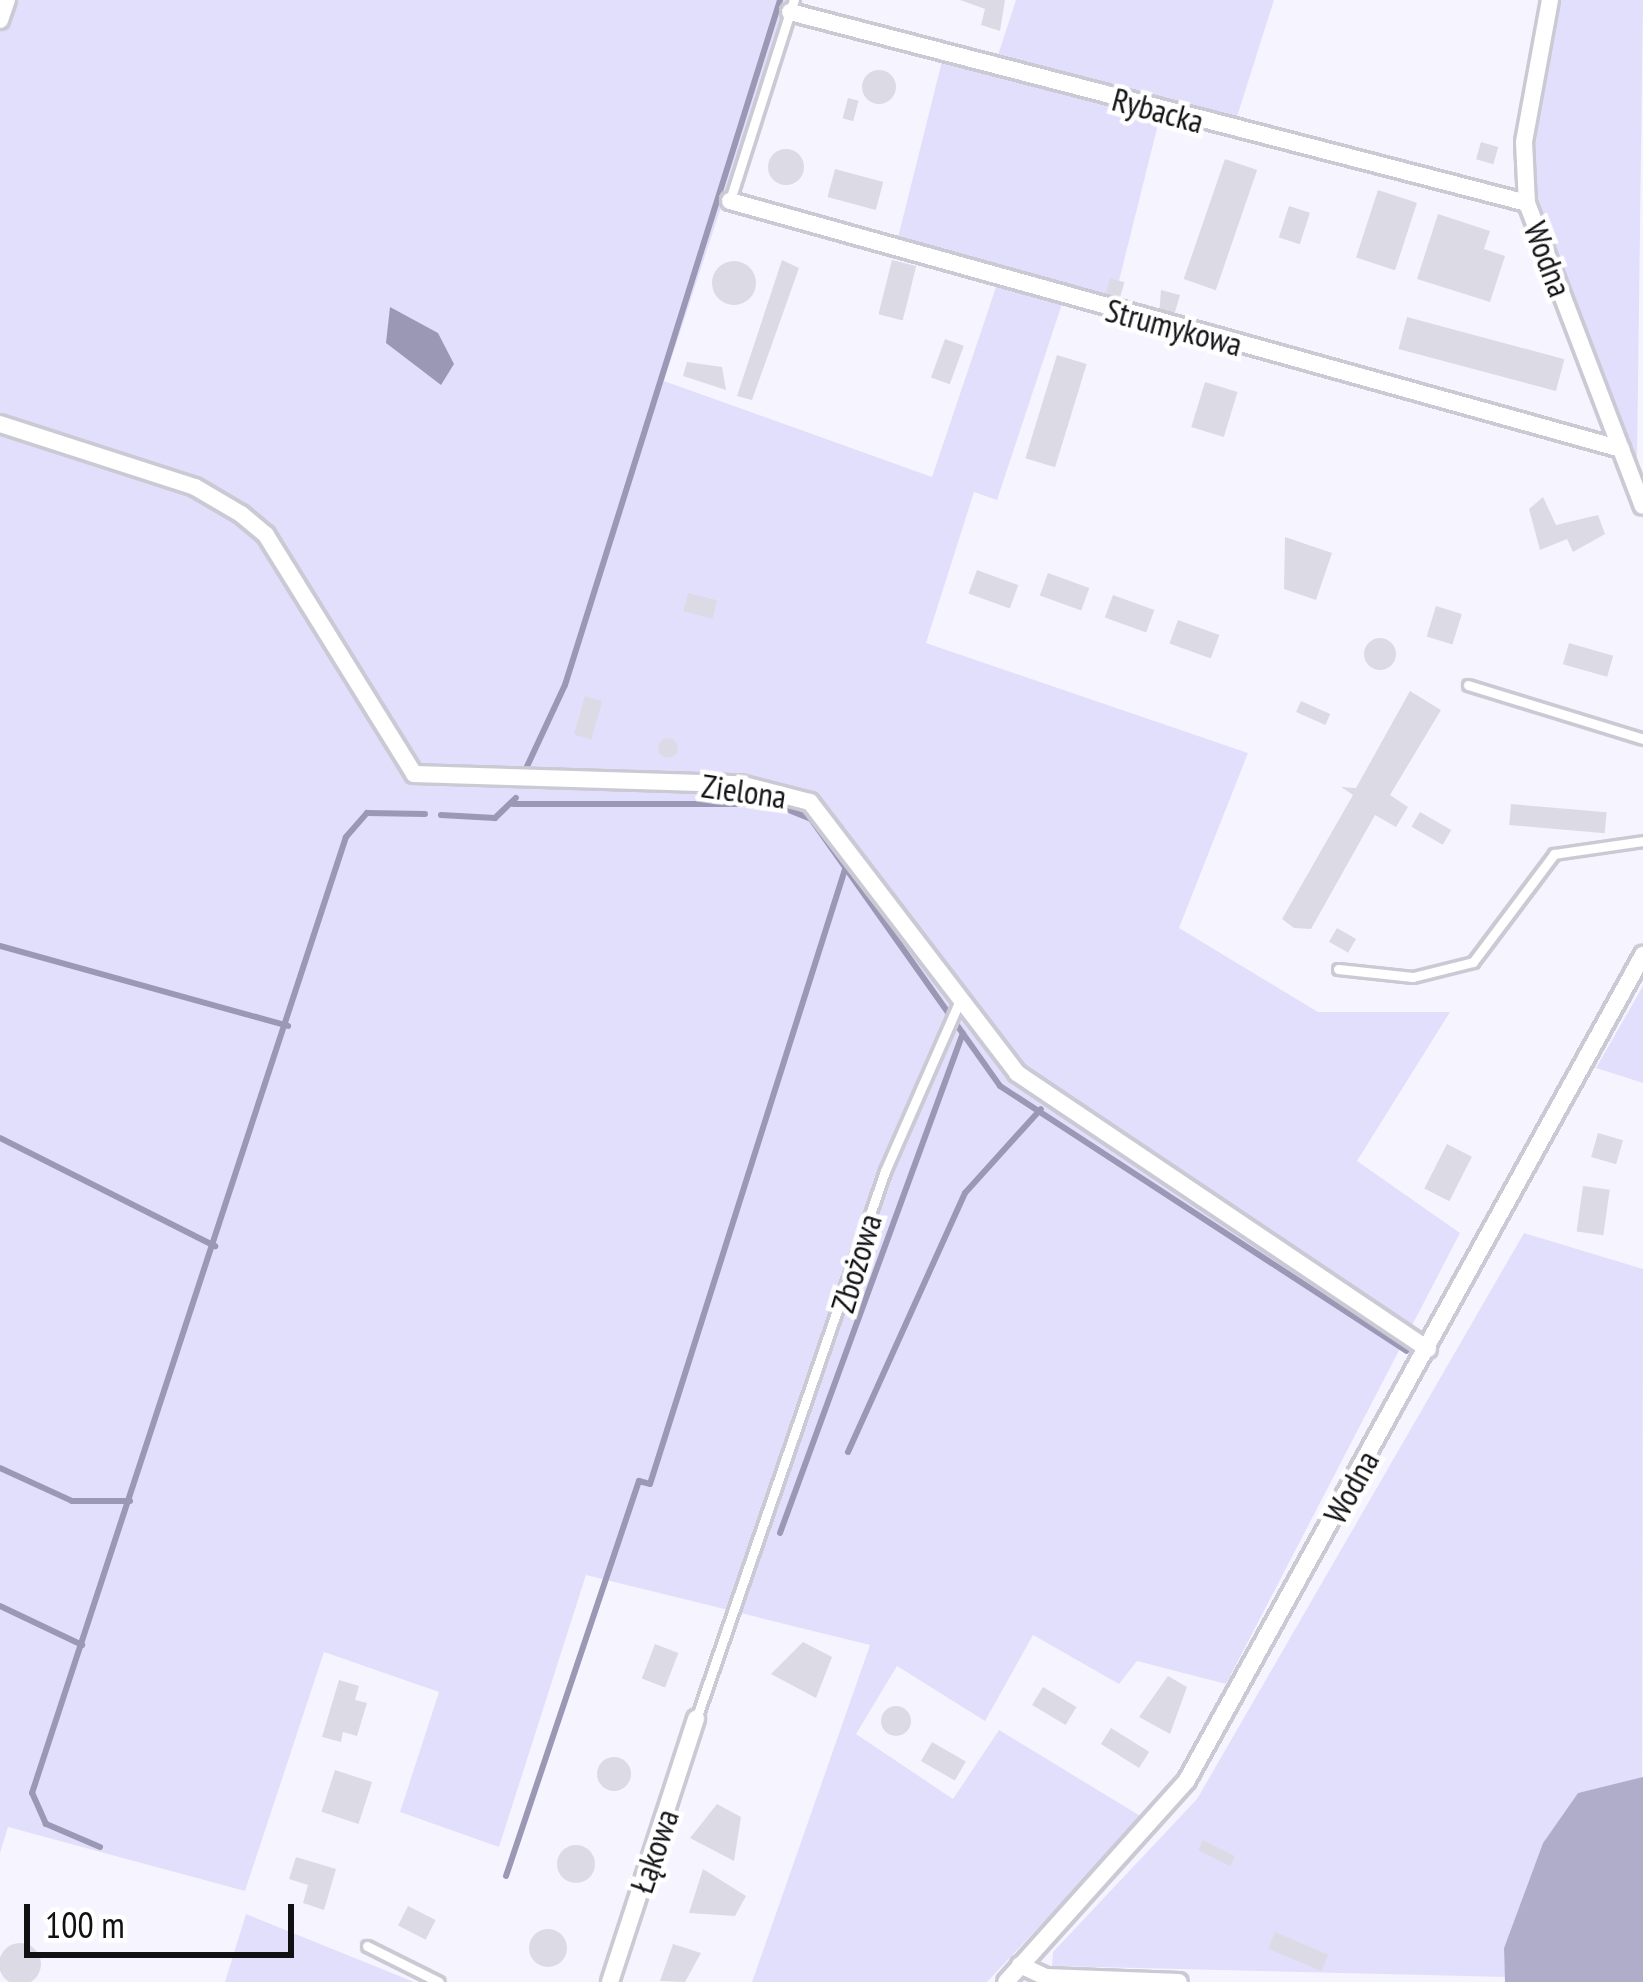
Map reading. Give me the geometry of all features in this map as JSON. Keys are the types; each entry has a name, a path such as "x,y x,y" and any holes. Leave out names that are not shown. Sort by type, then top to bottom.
{"street":[{"path":"0,20 7,0"},
{"name":"Wodna","path":"1550,0 1524,142 1527,203 1643,506"},
{"name":"Rybacka","path":"792,6 1527,203"},
{"name":"Strumykowa","path":"730,201 1621,449"},
{"name":"Zielona","path":"0,424 195,487 241,514 266,536 414,774 740,784 810,802 960,1000 1051,1101 1428,1349"},
{"name":"Wodna","path":"1006,1982 1186,1780 1643,955"},
{"name":"Łąkowa","path":"610,1982 696,1719"},
{"path":"1020,1965 1046,1977 1179,1982"}],"lane":[{"path":"730,201 792,6"},
{"path":"1468,685 1643,739"},
{"path":"1338,969 1413,977 1473,962 1554,854 1643,841"},
{"name":"Zbożowa","path":"696,1719 885,1171 960,1000"},
{"path":"367,1946 439,1982"}],"shaded area":[{"path":"11,0 789,0 664,381 932,477 996,287 1062,304 997,500 974,492 926,643 1248,753 1179,928 1318,1012 1450,1012 1357,1161 1460,1233 1226,1684 1137,1661 1119,1684 1033,1635 985,1721 897,1666 856,1734 953,1799 999,1730 1142,1817 987,1982 752,1982 870,1645 586,1575 499,1847 400,1812 439,1692 324,1652 245,1891 8,1827 0,1853 0,21"},
{"path":"1016,0 1274,0 1236,120 997,58"},
{"path":"1560,0 1643,0 1637,460 1534,200 1531,139"},
{"path":"942,61 1160,115 1115,299 896,244"},
{"path":"390,307 438,333 454,364 441,385 386,343"},
{"path":"1643,986 1643,1083 1596,1068"},
{"path":"1524,1233 1643,1269 1642,1779 1578,1793 1543,1843 1504,1948 1505,1977 1052,1966 1053,1952 1197,1799"},
{"path":"1643,1777 1643,1982 1505,1982 1504,1948 1543,1843 1578,1793"},
{"path":"246,1914 414,1982 225,1982"}],"building":[{"path":"960,0 1005,0 1000,31 981,25 985,9"},
{"path":"879,70 891,75 896,87 891,99 879,104 867,99 862,87 867,75"},
{"path":"848,98 859,101 853,121 843,118"},
{"path":"1481,142 1498,147 1493,164 1476,159"},
{"path":"786,149 799,154 804,167 799,180 786,185 773,180 768,167 773,154"},
{"path":"1225,159 1257,170 1216,290 1184,279"},
{"path":"835,169 883,182 876,210 827,197"},
{"path":"1378,190 1417,203 1395,270 1356,258"},
{"path":"1289,206 1310,213 1300,244 1279,237"},
{"path":"1438,214 1490,231 1484,249 1505,256 1490,302 1417,279"},
{"path":"782,260 799,268 752,400 737,396"},
{"path":"892,260 916,266 903,320 878,314"},
{"path":"734,261 749,268 756,283 749,298 734,305 719,298 712,283 719,268"},
{"path":"1110,278 1124,282 1119,302 1104,298"},
{"path":"1161,290 1180,295 1173,319 1159,315"},
{"path":"1407,317 1564,359 1556,391 1398,349"},
{"path":"945,339 964,346 950,384 931,378"},
{"path":"1057,355 1087,364 1055,467 1025,458"},
{"path":"687,362 722,367 726,390 683,376"},
{"path":"1205,382 1238,392 1224,437 1191,427"},
{"path":"1543,497 1556,525 1598,515 1605,534 1573,552 1567,539 1540,550 1529,509"},
{"path":"1285,537 1332,553 1316,600 1284,589"},
{"path":"977,570 1018,585 1010,609 968,593"},
{"path":"1048,573 1089,588 1081,611 1040,596"},
{"path":"688,593 717,600 713,619 683,611"},
{"path":"1113,595 1154,610 1146,633 1105,618"},
{"path":"1436,606 1462,614 1452,644 1427,637"},
{"path":"1178,620 1219,635 1211,659 1169,643"},
{"path":"1380,638 1391,643 1396,654 1391,665 1380,670 1369,665 1364,654 1369,643"},
{"path":"1569,643 1613,656 1607,677 1563,664"},
{"path":"1410,691 1441,710 1390,795 1408,807 1396,827 1375,815 1311,929 1294,928 1282,919 1353,795 1341,787 1356,788"},
{"path":"585,696 602,701 591,739 574,734"},
{"path":"1301,701 1330,714 1325,725 1296,712"},
{"path":"668,738 678,748 668,758 658,748"},
{"path":"1511,804 1607,812 1605,833 1509,825"},
{"path":"1420,812 1451,830 1443,845 1412,827"},
{"path":"1337,928 1356,939 1348,953 1329,942"},
{"path":"1598,1133 1623,1140 1616,1164 1591,1157"},
{"path":"1447,1144 1472,1157 1449,1201 1424,1189"},
{"path":"1583,1186 1610,1190 1603,1235 1577,1232"},
{"path":"803,1642 832,1657 816,1698 771,1674"},
{"path":"655,1644 678,1653 665,1688 642,1679"},
{"path":"1168,1676 1187,1687 1170,1734 1139,1717"},
{"path":"339,1680 359,1686 355,1700 367,1703 357,1736 343,1732 341,1742 322,1737"},
{"path":"1043,1687 1076,1707 1066,1725 1032,1705"},
{"path":"896,1706 907,1710 911,1721 907,1732 896,1736 885,1732 881,1721 885,1710"},
{"path":"1111,1728 1149,1752 1139,1768 1101,1744"},
{"path":"932,1742 966,1762 955,1781 921,1761"},
{"path":"614,1757 626,1762 631,1774 626,1786 614,1791 602,1786 597,1774 602,1762"},
{"path":"335,1770 372,1782 358,1824 321,1812"},
{"path":"717,1804 741,1817 734,1861 690,1838"},
{"path":"1203,1840 1235,1856 1230,1866 1198,1850"},
{"path":"576,1845 589,1851 595,1864 589,1877 576,1883 563,1877 557,1864 563,1851"},
{"path":"296,1857 336,1869 324,1910 303,1903 308,1885 289,1879"},
{"path":"703,1869 746,1896 735,1916 689,1913"},
{"path":"408,1906 436,1920 426,1940 398,1926"},
{"path":"548,1929 561,1935 567,1948 561,1961 548,1967 535,1961 529,1948 535,1935"},
{"path":"1275,1932 1328,1955 1321,1971 1268,1949"},
{"path":"20,1943 35,1949 41,1964 35,1979 20,1985 5,1979 -1,1964 5,1949"},
{"path":"673,1944 701,1953 685,1982 660,1981"}],"waterway":[{"path":"523,775 565,685 780,0"},
{"path":"441,815 495,818 516,798"},
{"path":"513,804 774,804 811,819 1000,1086 1406,1351"},
{"path":"100,1847 46,1824 32,1793 346,837 367,813 425,814"},
{"path":"506,1876 639,1481 650,1484 846,866"},
{"path":"0,946 288,1026"},
{"path":"780,1533 963,1033"},
{"path":"848,1452 965,1193 1041,1109"},
{"path":"0,1138 215,1246"},
{"path":"0,1468 72,1501 130,1501"},
{"path":"0,1606 82,1645"}]}
